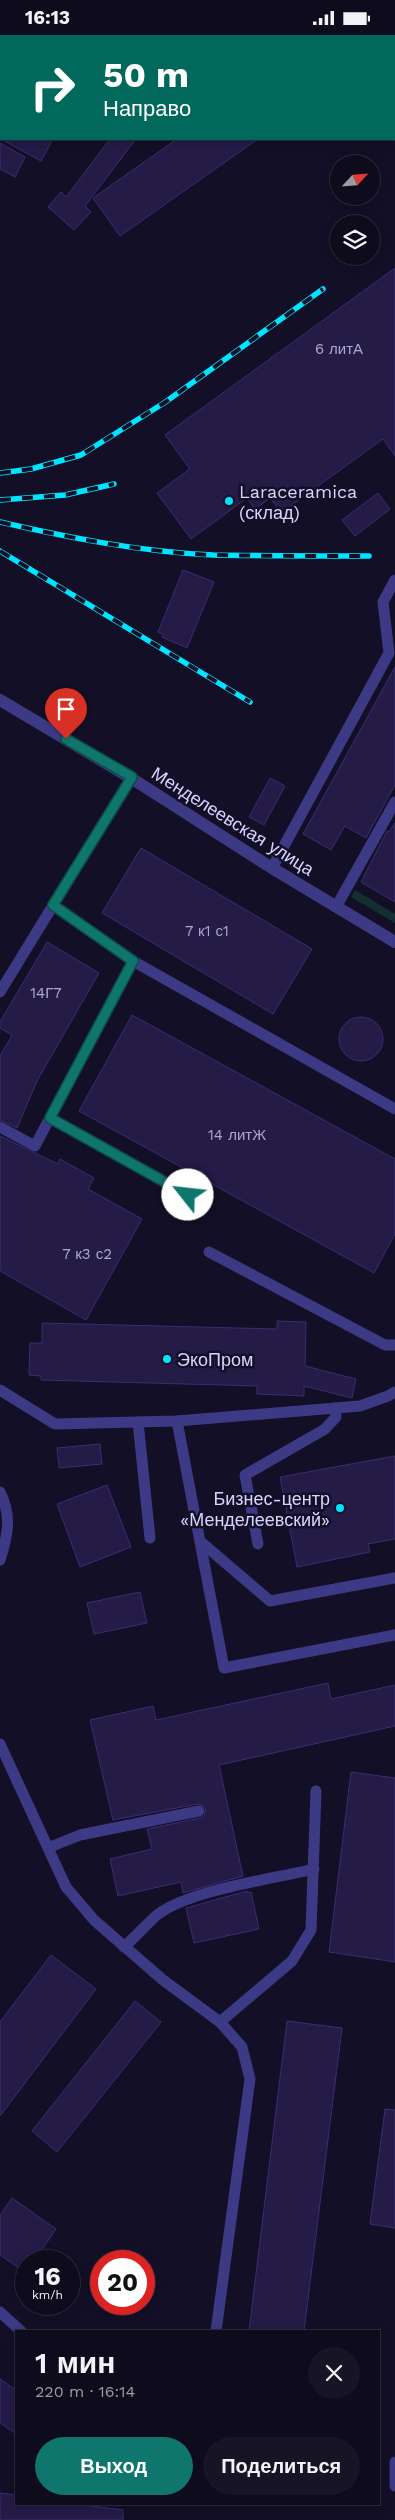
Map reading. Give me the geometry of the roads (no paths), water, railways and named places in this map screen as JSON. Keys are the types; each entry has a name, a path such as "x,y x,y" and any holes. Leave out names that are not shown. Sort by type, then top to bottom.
{"street":[{"name":"Менделеевская улица","path":"0,700 132,777 272,868 395,942"}],"lane":[{"path":"272,868 389,653 383,602 395,580"},
{"path":"0,992 132,777"},
{"path":"336,907 395,802"},
{"path":"53,905 133,961 395,1109"},
{"path":"0,1127 35,1145 133,961"},
{"path":"50,1118 188,1195"},
{"path":"208,1252 384,1345 395,1345"},
{"path":"0,1391 55,1424 177,1421 360,1406 395,1392"},
{"path":"258,1544 245,1475 325,1429 336,1417 335,1408"},
{"path":"177,1421 224,1669 395,1635"},
{"path":"138,1422 150,1538"},
{"path":"0,1492 8,1509 6,1542 0,1560"},
{"path":"201,1542 270,1601 395,1578"},
{"path":"0,1744 50,1847 66,1887 94,1921 162,1980 220,2022 242,2047 250,2079 216,2330"},
{"path":"220,2022 292,1961 311,1930 316,1791"},
{"path":"50,1847 80,1835 199,1811"},
{"path":"124,1947 158,1915 178,1904 201,1895 314,1869"},
{"path":"0,2312 20,2330"},
{"path":"395,2462 395,2486"}],"railway":[{"path":"0,473 31,469 81,455 164,403 323,289"},
{"path":"0,500 65,495 114,484"},
{"path":"0,522 106,543 160,551 213,555 369,556"},
{"path":"0,551 250,702"}],"place":[{"name":"Laraceramica (склад)","path":"229,501"},
{"name":"ЭкоПром","path":"167,1359"},
{"name":"Бизнес-центр «Менделеевский»","path":"340,1508"}]}
